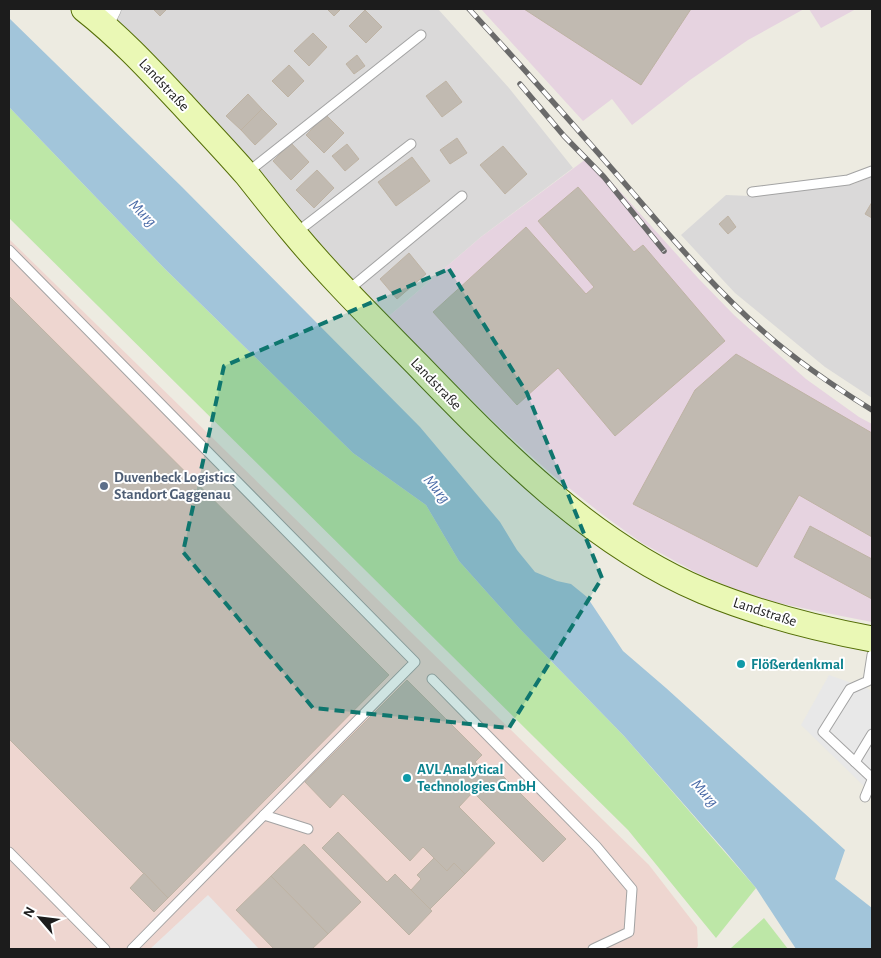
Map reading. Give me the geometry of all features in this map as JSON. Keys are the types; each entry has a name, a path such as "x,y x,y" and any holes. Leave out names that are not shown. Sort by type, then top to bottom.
{"street":[{"name":"Landstraße","path":"84,9 108,17 146,65 246,174 294,234 346,291 468,416 538,483 597,530 646,562 701,590 757,611 814,628 872,639"}],"lane":[{"path":"246,174 421,35"},
{"path":"294,234 411,144"},
{"path":"752,192 848,180 872,171"},
{"path":"346,291 462,196"},
{"path":"9,250 415,662 132,949"},
{"path":"865,797 872,779 823,732 850,688 870,684 872,655"},
{"path":"432,679 596,846 632,889 629,932 593,949"},
{"path":"855,762 872,734"},
{"path":"264,815 308,829"},
{"path":"9,852 105,949"}],"highlighted area":[{"path":"449,269 527,393 602,578 509,728 313,708 183,552 224,366"}],"shaded area":[{"path":"102,9 438,9 509,88 573,168 481,237 388,317 263,186"},
{"path":"481,9 804,9 748,40 690,80 632,125 612,99 583,121"},
{"path":"809,9 856,9 821,28"},
{"path":"586,159 607,177 734,315 806,379 859,417 872,424 872,622 755,598 697,573 642,543 549,472 498,426 388,317 481,237"},
{"path":"872,176 872,398 825,367 735,293 681,235 726,195 750,196 854,184"},
{"path":"9,239 649,865 697,927 698,946 696,949 9,949"},
{"path":"829,675 869,689 872,694 872,777 866,788 801,725"},
{"path":"208,895 259,949 150,949"}],"green space":[{"path":"9,107 165,269 353,453 426,505 459,561 519,628 624,736 756,888 716,938 628,830 9,218"},
{"path":"764,918 788,949 731,949 731,948"}],"water":[{"name":"Murg","path":"9,18 182,187 420,427 500,522 517,550 535,572 557,581 571,584 587,597 623,651 845,850 835,879 872,908 872,949 796,949 756,888 725,851 624,736 519,628 459,561 426,505 353,453 165,269 9,107"}],"building":[{"path":"153,9 167,9 160,16"},
{"path":"327,9 341,9 334,16"},
{"path":"524,9 691,9 641,85"},
{"path":"365,10 382,27 366,43 349,26"},
{"path":"313,33 327,47 309,66 294,51"},
{"path":"357,55 365,66 354,74 346,64"},
{"path":"289,65 304,81 288,97 272,81"},
{"path":"446,81 462,102 442,117 426,96"},
{"path":"248,94 262,109 241,130 226,116"},
{"path":"262,109 277,124 255,145 241,130"},
{"path":"326,115 344,133 324,153 306,135"},
{"path":"457,138 467,153 450,164 440,150"},
{"path":"291,143 309,162 291,180 273,161"},
{"path":"347,144 359,159 345,171 332,156"},
{"path":"503,146 527,174 505,194 480,165"},
{"path":"412,157 430,181 396,206 378,182"},
{"path":"317,170 334,188 314,208 296,190"},
{"path":"578,187 634,252 643,245 725,341 615,436 558,368 517,405 433,312 526,227 586,294 594,287 538,221"},
{"path":"872,202 872,218 865,214"},
{"path":"728,216 736,227 728,234 719,224"},
{"path":"409,253 426,274 397,299 380,279"},
{"name":"Duvenbeck Logistics Standort Gaggenau","path":"9,296 389,675 168,898 9,739"},
{"path":"736,354 872,433 872,537 799,495 757,567 633,504 695,390"},
{"path":"810,526 872,559 872,599 794,557"},
{"name":"AVL Analytical Technologies GmbH","path":"407,680 482,755 475,762 489,775 495,768 566,839 543,862 473,792 459,807 495,843 465,874 454,863 447,871 423,847 410,861 343,794 330,808 305,782"},
{"path":"338,832 387,882 395,874 432,911 409,935 322,848"},
{"path":"304,844 361,902 328,934 271,876"},
{"path":"434,858 447,871 454,863 465,874 430,909 411,890 421,879 417,875"},
{"path":"144,873 168,898 154,912 130,888"},
{"path":"271,876 328,934 312,949 274,949 236,910"}],"railway":[{"path":"469,9 726,297 790,354 872,410"},
{"path":"520,84 564,136 604,177 664,251"}],"place":[{"name":"Duvenbeck Logistics Standort Gaggenau","path":"104,486"},
{"name":"Flößerdenkmal","path":"741,664"},
{"name":"AVL Analytical Technologies GmbH","path":"407,778"}]}
